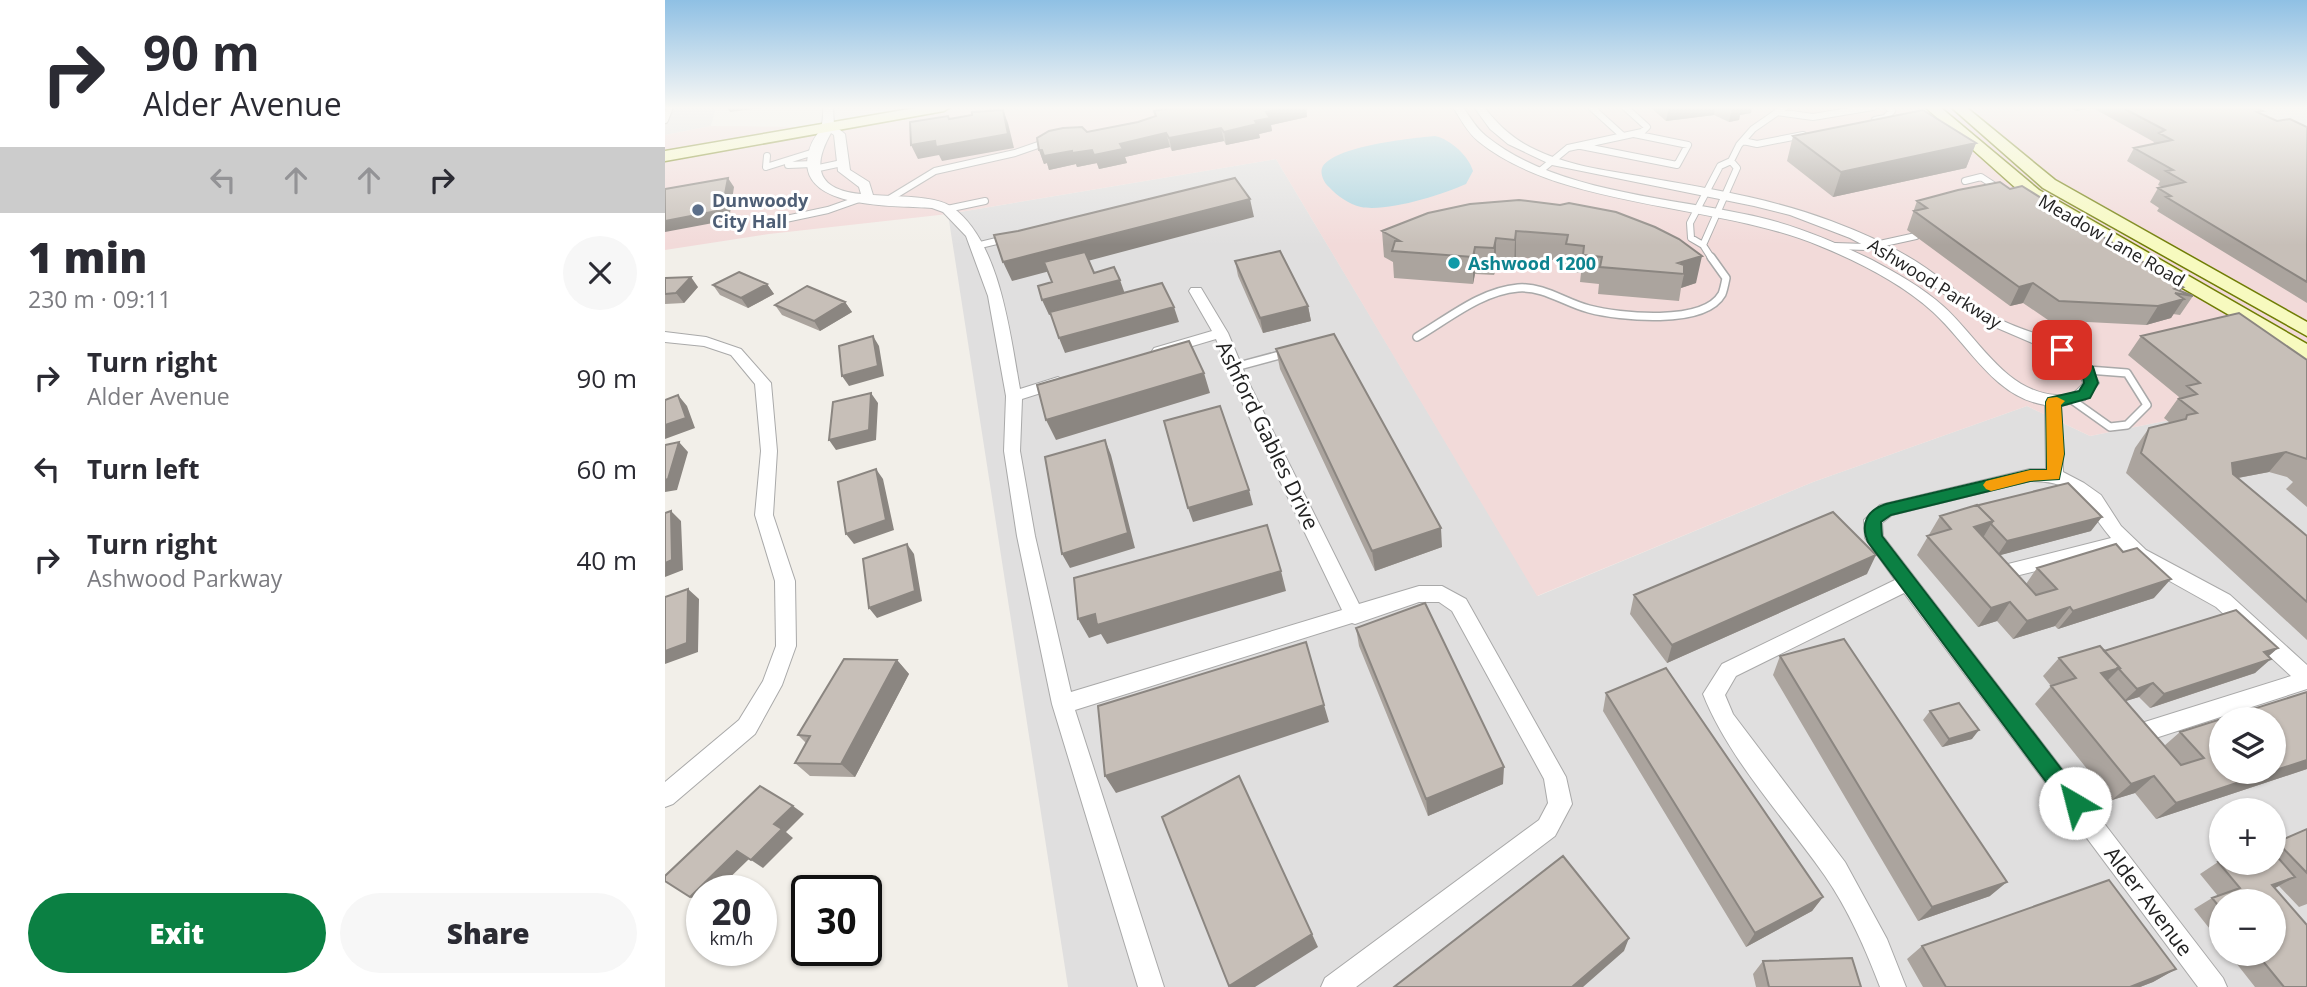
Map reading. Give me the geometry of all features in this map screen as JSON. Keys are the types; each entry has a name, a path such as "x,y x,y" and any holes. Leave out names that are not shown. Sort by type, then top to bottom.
{"street":[{"path":"805,153 814,158"},
{"path":"816,153 814,158 819,181 833,192 841,196 921,201 947,209 972,235 995,296 1014,396 1014,463 1026,536 1063,704 1151,987"},
{"path":"841,153 842,163 849,177 865,185 867,196"},
{"name":"Ashwood Parkway","path":"1503,153 1540,170 1580,183 1758,221 1829,245 1876,267 1937,309 2016,387 2035,397 2053,402 2072,400"},
{"name":"Ashwood Parkway","path":"1538,153 1553,160 1725,196 1811,218 1876,245 1920,270 1977,313 2062,350 2088,370"},
{"name":"Meadow Lane Road","path":"1984,153 2020,185 2114,247 2307,353"},
{"name":"Meadow Lane Road","path":"2012,153 2049,184 2307,330"},
{"path":"1196,290 1220,333"},
{"name":"Ashford Gables Drive","path":"1142,356 1220,333 1355,615"},
{"path":"665,337 706,342 736,352 763,383 769,451 764,515 785,581 786,646 772,685 747,727 665,796"},
{"path":"2072,400 2085,394 2091,383 2088,370"},
{"path":"1014,396 1078,376"},
{"path":"2053,402 2056,454 2054,475 2078,487 2095,500 2124,542 2139,555 2223,601 2307,679 2140,733"},
{"name":"Alder Avenue","path":"2054,475 2030,475 1886,510 1873,520 1874,538 2214,987"},
{"path":"1999,572 2124,542"},
{"path":"1893,987 1878,948 1836,871 1724,720 1714,694 1729,670 1908,582"},
{"path":"1063,704 1233,649 1419,594 1442,594 1459,605 1556,777 1560,804 1547,828 1334,987"}],"lane":[{"path":"889,199 935,171 1015,153"},
{"path":"1540,170 1562,153"},
{"path":"1617,153 1677,165 1684,153"},
{"path":"1417,337 1483,299 1521,288 1548,290 1577,304 1598,310 1663,316 1698,311 1718,298 1726,283 1724,271 1703,245 1696,243 1689,234 1690,223 1720,166 1731,161 1736,153"},
{"path":"766,167 767,156"},
{"path":"766,167 814,158"},
{"path":"766,167 814,158 842,163"},
{"path":"1703,245 1715,212 1737,168 1731,161"},
{"path":"1965,181 1980,177 2013,197"},
{"path":"762,224 828,210 867,196"},
{"path":"947,209 985,201"},
{"path":"976,246 1016,236"},
{"path":"1829,245 1876,245 1916,236"},
{"path":"2114,247 2145,237"},
{"path":"1235,368 1299,349"},
{"path":"2072,400 2110,427 2127,425 2147,405 2127,373 2088,370"}],"shaded area":[{"path":"665,153 2307,153 2307,456 2210,412 2090,436 2027,406 1813,482 1537,596 1276,159 948,214 769,234 665,250"},
{"path":"1276,159 1538,596 1813,482 2027,406 2090,436 2210,412 2307,456 2307,987 1068,987 948,214"}],"water":[{"path":"1462,153 1473,171 1466,184 1443,193 1385,207 1361,207 1336,194 1323,178 1322,168 1329,160 1341,154"}],"building":[{"path":"1816,153 1929,153 1841,172"},
{"path":"2143,153 2307,153 2307,282 2166,197 2171,196 2158,188 2185,182 2166,171 2173,170"},
{"path":"728,178 722,210 665,221 665,189"},
{"path":"1235,178 1250,199 1003,262 994,235 1018,231"},
{"path":"2000,182 2010,189 2022,186 2183,287 2175,289 2193,296 2175,293 2184,299 2158,306 2059,301 2033,283 2019,287 1914,211 1927,208 1917,201"},
{"path":"1519,200 1560,205 1569,203 1616,212 1679,239 1702,256 1678,263 1684,265 1684,274 1600,267 1602,257 1583,255 1584,246 1566,244 1568,235 1516,231 1515,240 1496,238 1494,248 1475,247 1473,257 1392,251 1395,241 1400,241 1382,231 1428,213 1470,204"},
{"path":"1280,251 1308,306 1260,318 1235,261"},
{"path":"1085,252 1094,273 1114,267 1120,280 1042,300 1038,286 1052,282 1044,262"},
{"path":"739,272 767,284 741,298 713,285"},
{"path":"691,277 676,293 665,294 665,278"},
{"path":"1162,283 1174,307 1059,338 1050,312"},
{"path":"807,286 845,302 814,321 775,305"},
{"path":"2239,313 2307,360 2307,459 2286,452 2232,463 2233,474 2307,536 2307,602 2141,453 2149,428 2186,419 2187,415 2197,413 2179,399 2197,394 2187,386 2200,383 2141,336"},
{"path":"1334,334 1441,528 1372,551 1276,349"},
{"path":"873,336 878,366 842,376 839,346"},
{"path":"1189,341 1204,373 1046,420 1037,385"},
{"path":"871,393 869,430 829,440 833,402"},
{"path":"678,395 686,418 665,425 665,400"},
{"path":"1220,406 1249,490 1188,508 1164,421"},
{"path":"1105,440 1128,533 1062,554 1045,457"},
{"path":"679,442 668,479 665,480 665,445"},
{"path":"876,469 886,520 846,534 838,482"},
{"path":"2068,483 2102,517 2007,541 1977,505"},
{"path":"1977,505 1993,521 1974,527 2036,595 2057,589 2037,568 2116,544 2123,552 2137,548 2171,579 2073,611 2070,607 2027,621 2010,602 1991,608 1927,536 1951,529 1940,516"},
{"path":"671,511 672,560 665,563 665,513"},
{"path":"1833,512 1876,555 1672,645 1634,595"},
{"path":"1267,525 1281,571 1097,625 1095,614 1078,619 1074,578"},
{"path":"907,544 915,591 869,608 863,559"},
{"path":"688,589 687,643 665,651 665,597"},
{"path":"1425,603 1504,767 1426,799 1356,628"},
{"path":"2236,610 2278,648 2264,652 2271,659 2164,694 2153,683 2137,689 2104,651"},
{"path":"1844,639 2007,882 1932,907 1780,656"},
{"path":"1306,642 1324,705 1105,776 1098,706"},
{"path":"2100,646 2120,668 2101,673 2181,765 2204,758 2180,732 2209,723 2209,784 2234,784 2176,803 2154,776 2131,784 2051,686 2076,678 2059,658"},
{"path":"844,659 897,660 841,764 795,763 810,736 798,735"},
{"path":"1666,668 1823,897 1755,933 1606,693"},
{"path":"2307,692 2307,760 2286,767 2286,707 2259,707"},
{"path":"1959,703 1979,730 1949,739 1930,711"},
{"path":"1239,776 1312,934 1229,986 1162,817"},
{"path":"760,786 793,806 774,824 782,829 751,860 737,851 712,875 686,875 686,894 665,881 665,876"},
{"path":"2307,829 2307,873 2286,851 2286,838"},
{"path":"1563,856 1629,938 1572,987 1394,987"},
{"path":"2286,867 2295,877 2272,885 2276,889 2237,889 2240,888 2229,875 2286,875"},
{"path":"2109,880 2176,969 2130,987 1946,987 1922,946"},
{"path":"2286,901 2307,925 2307,987 2284,987 2267,966 2286,966"},
{"path":"1852,958 1861,987 1769,987 1763,961"}],"slow traffic":[{"path":"1991,485 2030,475 2054,475 2056,454 2053,402 2057,401"}],"place":[{"name":"Dunwoody City Hall","path":"698,210"},
{"name":"Ashwood 1200","path":"1454,263"}],"route":[{"path":"2062,350 2088,370 2091,383 2085,394 2072,400 2053,402 2056,454 2054,475 2030,475 1886,510 1873,520 1874,538 2075,803"}]}
